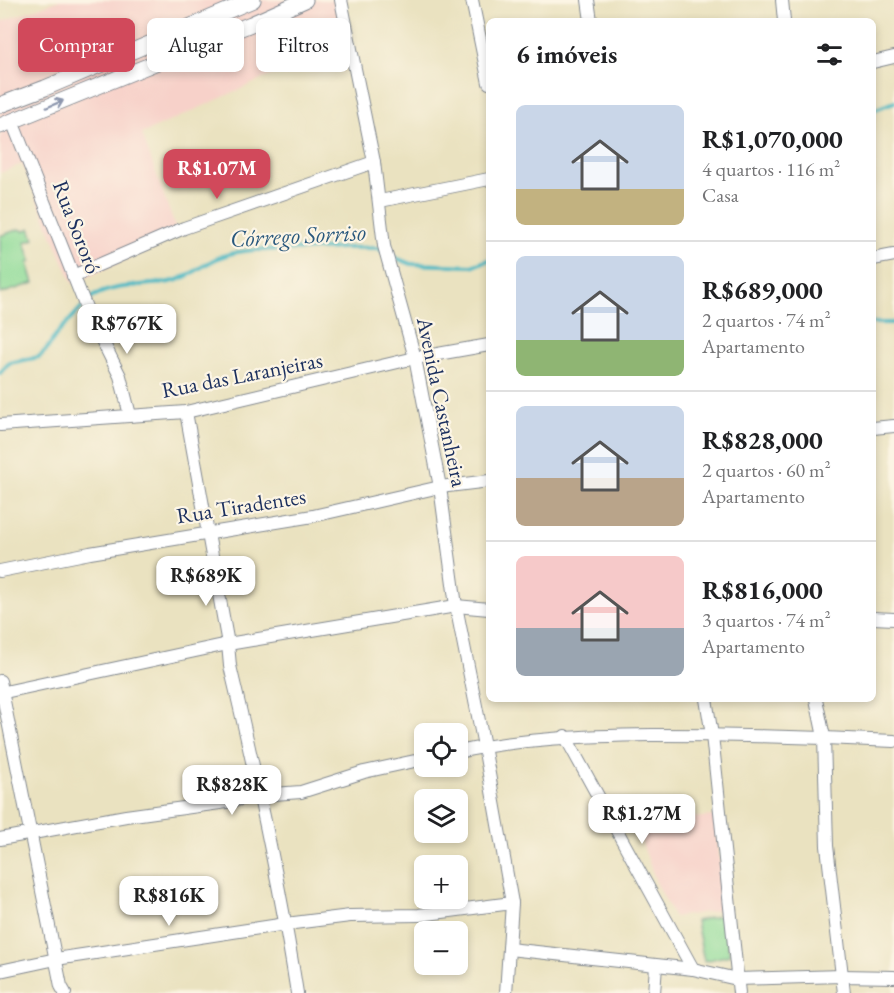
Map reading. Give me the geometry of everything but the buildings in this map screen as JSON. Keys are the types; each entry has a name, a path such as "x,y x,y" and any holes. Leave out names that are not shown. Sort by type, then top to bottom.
{"main road":[{"path":"253,0 4,104 6,123 305,0"}],"street":[{"name":"Avenida Castanheira","path":"341,0 374,162 384,246 416,358 440,487 456,606 512,903 506,993"},
{"path":"472,0 486,68"},
{"path":"588,0 591,18"},
{"path":"782,0 784,18"},
{"path":"876,61 894,57"},
{"name":"Rua Sororó","path":"6,123 85,305 120,376 130,415"},
{"path":"73,276 184,228 374,162"},
{"path":"380,201 486,180"},
{"path":"876,258 894,255"},
{"name":"Rua das Laranjeiras","path":"0,425 186,412 416,358 486,346"},
{"path":"186,412 230,666 260,795 286,924 297,993"},
{"path":"876,428 894,426"},
{"name":"Rua Tiradentes","path":"0,571 208,532 313,516 440,487 486,481"},
{"path":"65,993 61,986 1,689 228,644 456,606 486,609"},
{"path":"876,618 894,619"},
{"path":"706,702 712,735 739,993"},
{"path":"817,702 824,737 827,846 844,993"},
{"path":"468,750 565,736 712,735 894,741"},
{"path":"565,736 693,969"},
{"path":"0,839 260,795 302,792 364,772 414,761"},
{"path":"0,971 56,959 286,924 350,916 419,915 512,903"},
{"path":"509,949 693,969 738,979 894,977"},
{"path":"654,993 656,966"}],"shaded area":[{"path":"60,0 334,0 338,18 256,18 256,72 278,72 142,134 178,235 73,284 22,164 0,173 0,22"},
{"path":"714,816 727,909 674,917 656,882 635,823"}],"green space":[{"path":"30,228 34,239 25,242 34,283 0,294 0,236 19,229 24,231"},
{"path":"722,915 730,955 704,961 696,921"}],"waterway":[{"name":"Córrego Sorriso","path":"876,109 894,102"},
{"name":"Córrego Sorriso","path":"86,302 94,296 114,289 178,280 216,259 245,251 355,248 379,248 382,251"},
{"name":"Córrego Sorriso","path":"391,256 411,264 472,266 486,261"},
{"name":"Córrego Sorriso","path":"0,373 9,363 39,357 82,307"},
{"path":"876,323 894,323"}]}
